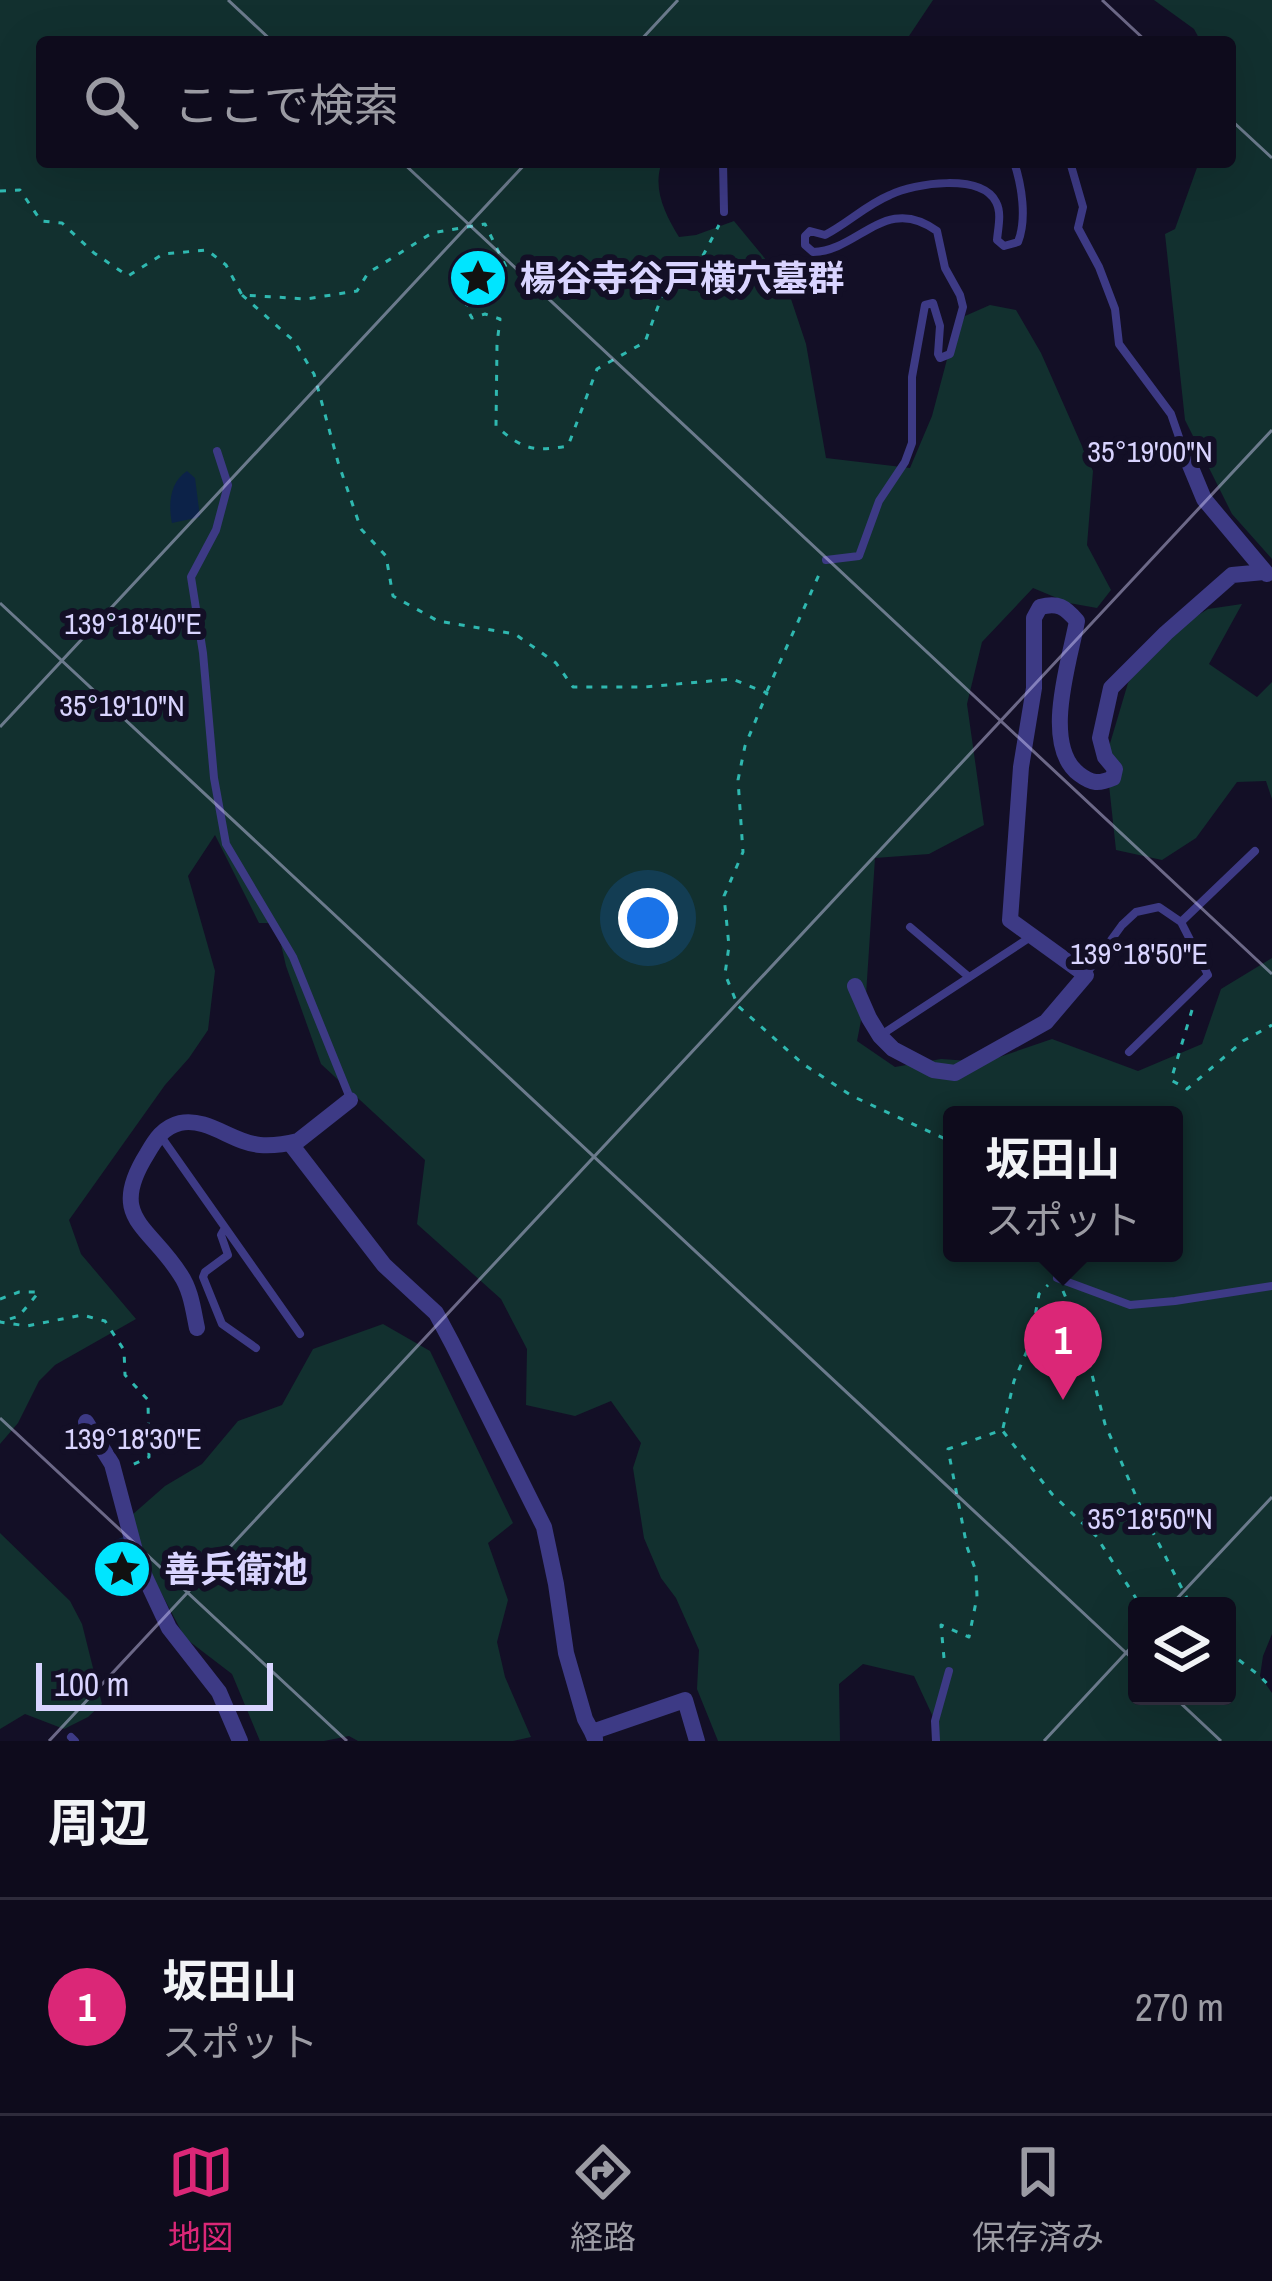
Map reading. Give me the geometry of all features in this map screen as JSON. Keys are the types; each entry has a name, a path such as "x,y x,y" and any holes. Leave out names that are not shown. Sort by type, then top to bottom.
{"street":[{"path":"1182,446 1204,499 1268,575"},
{"path":"855,986 880,1036 893,1049 933,1070 955,1073 1046,1022 1086,975 1010,920 1021,766 1034,688 1034,618 1040,607 1054,603 1077,620 1058,723 1062,749 1075,772 1102,783 1113,778 1115,769 1105,757 1100,738 1111,688 1232,575 1268,575"},
{"path":"196,1328 181,1275 133,1217 132,1180 159,1134 176,1124 196,1122 258,1146 290,1143 350,1100"},
{"path":"290,1143 384,1265 425,1300 444,1328 544,1527 566,1653 594,1736 686,1700 697,1741"},
{"path":"86,1422 112,1463 138,1562 169,1628 219,1692 240,1741"}],"lane":[{"path":"723,168 724,212"},
{"path":"826,560 859,556 879,500 905,462 912,443 912,376 926,304 936,307 938,354 944,359 950,354 963,307 945,268 937,231 925,223 906,218 880,222 826,252 813,253 805,245 805,236 810,231 825,235 893,193 924,184 960,184 987,191 999,211 997,240 1004,246 1018,242 1021,181 1016,168"},
{"path":"1072,168 1083,207 1078,228 1100,267 1115,309 1119,344 1171,414 1182,446"},
{"path":"217,451 228,485 216,530 191,577 226,844 293,957 350,1100"},
{"path":"1181,922 1255,851"},
{"path":"1086,975 1136,912 1159,907 1181,922 1208,975 1129,1052"},
{"path":"910,927 969,977"},
{"path":"880,1036 1031,937"},
{"path":"159,1134 300,1334"},
{"path":"225,1228 221,1235 228,1255 203,1277 222,1324 256,1348"},
{"path":"1057,1278 1130,1305 1272,1286"},
{"path":"936,1741 935,1721 949,1671"}],"path":[{"path":"0,191 20,190 41,221 62,224 128,276 164,254 207,250 226,265 242,295 293,341 314,374 361,529 386,556 393,596 438,621 515,634 556,663 573,687 732,680 767,693"},
{"path":"242,295 306,298 357,291 368,273 431,233 485,224 507,269 475,287 466,307 472,318 485,314 500,320 496,425 512,440 537,452 568,446 597,369 645,342 663,293 697,267 724,212"},
{"path":"826,560 746,746 738,780 743,852 724,896 729,946 725,974 738,1006 803,1064 852,1096 943,1138"},
{"path":"1195,1001 1172,1080 1187,1089 1243,1041 1272,1025"},
{"path":"1047,1262 1081,1333 1106,1424 1185,1597"},
{"path":"1002,1430 1014,1381 1030,1344 1039,1294 1057,1278"},
{"path":"0,1299 38,1292 19,1316 0,1322 27,1327 82,1315 105,1321 124,1350 124,1375 148,1400 149,1456 126,1468"},
{"path":"1002,1430 1052,1493 1096,1536 1135,1597"},
{"path":"949,1671 941,1625 969,1637 977,1597 976,1571 948,1449 1002,1430"},
{"path":"1236,1658 1272,1689"}],"green space":[{"path":"0,0 933,0 909,36 36,36 36,168 660,168 659,191 679,237 734,221 786,284 806,344 826,458 910,468 965,316 990,305 1016,310 1041,353 1093,471 1087,545 1111,590 1097,608 1033,588 982,642 967,704 984,825 929,854 875,858 866,995 857,1041 895,1067 941,1059 985,1062 1052,1039 1138,1071 1202,1044 1221,989 1272,958 1272,1634 1260,1676 1272,1693 1272,1741 934,1741 935,1721 914,1676 863,1664 839,1684 840,1741 718,1741 697,1689 699,1650 644,1538 633,1468 641,1443 611,1401 575,1416 526,1405 527,1349 501,1299 417,1224 425,1160 321,1064 276,923 259,923 215,835 188,876 215,971 208,1030 69,1220 81,1254 136,1319 55,1365 39,1381 18,1423 0,1444"},
{"path":"1154,0 1272,0 1272,559 1232,514 1185,420 1165,234 1175,229 1197,168 1236,168 1236,36 1198,36"},
{"path":"1242,604 1209,664 1257,697 1272,682 1272,799 1266,781 1237,782 1196,838 1162,860 1116,850 1106,757 1128,683 1155,645 1182,625 1208,609"},
{"path":"383,1324 430,1351 513,1523 488,1543 508,1600 497,1642 505,1677 531,1737 513,1741 358,1741 349,1736 260,1741 232,1674 185,1638 124,1522 165,1486 202,1464 238,1421 282,1405 313,1349"},
{"path":"0,1533 70,1601 82,1624 102,1704 64,1729 25,1714 0,1729"}],"water":[{"path":"187,471 195,478 200,517 172,523 172,494"},
{"name":"善兵衛池","path":"123,1537 140,1577 113,1587 105,1560 109,1543"}],"place":[{"name":"楊谷寺谷戸横穴墓群","path":"478,278"},
{"name":"坂田山","path":"1063,1400"},
{"name":"善兵衛池","path":"122,1569"}]}
